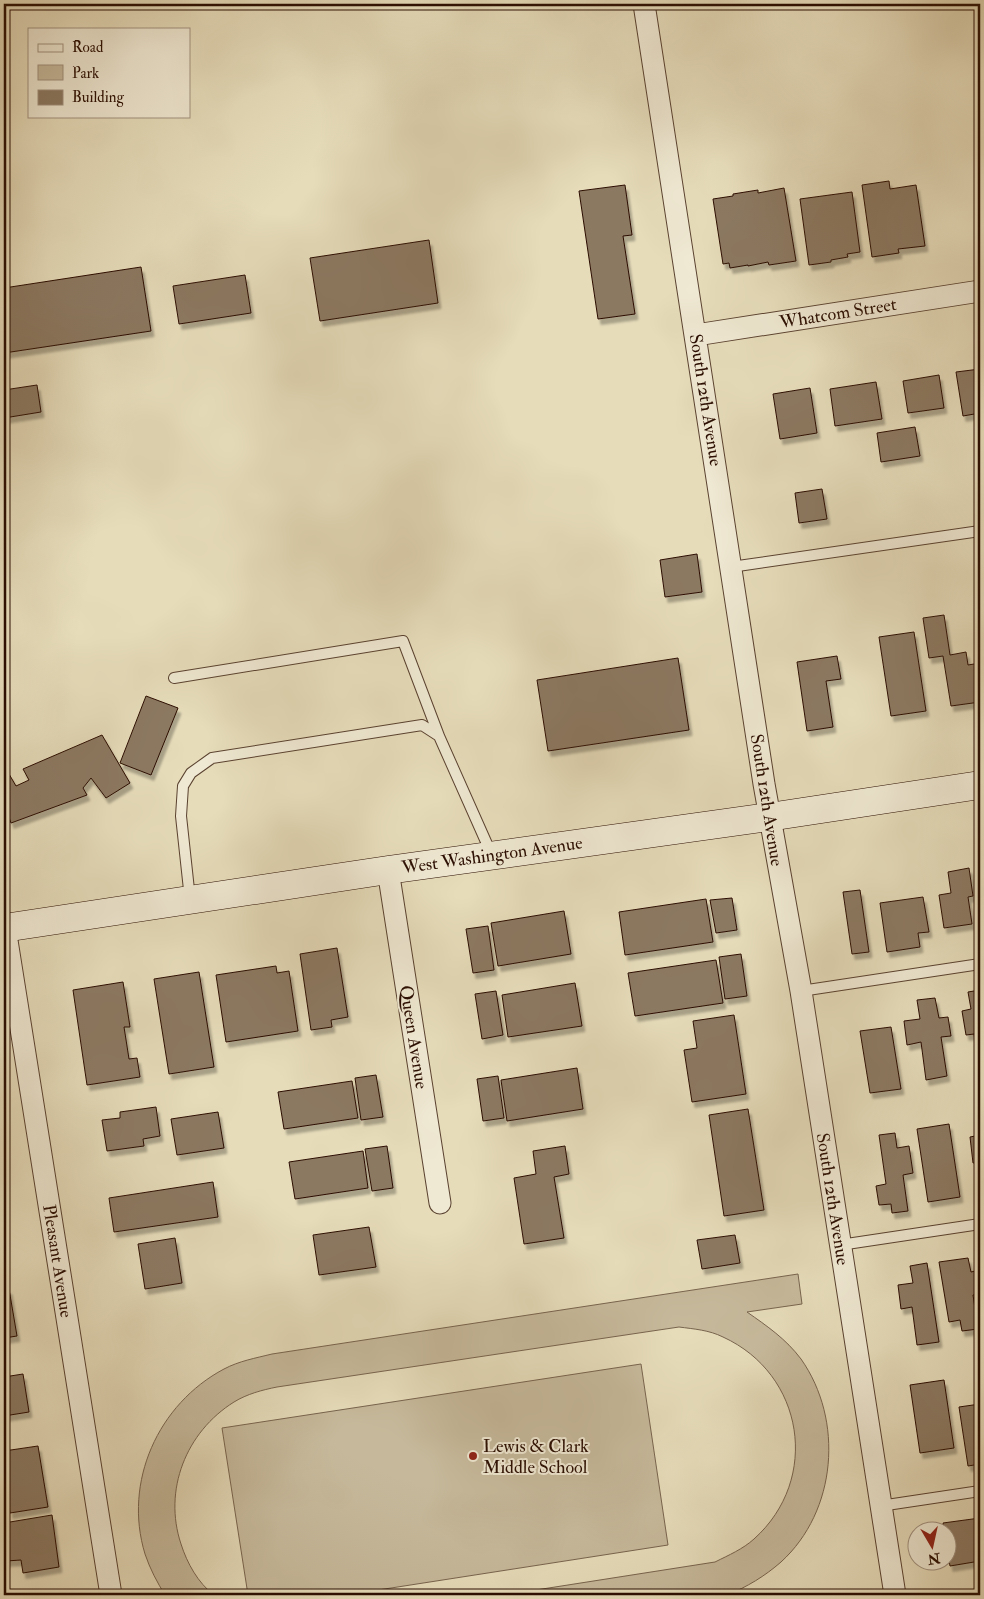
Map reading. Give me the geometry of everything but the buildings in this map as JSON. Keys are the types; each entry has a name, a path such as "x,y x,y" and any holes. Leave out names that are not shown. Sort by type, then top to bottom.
{"main road":[{"name":"West Washington Avenue","path":"4,928 388,870 769,817 980,785"}],"street":[{"name":"South 12th Avenue","path":"644,4 769,817 801,991 895,1595"},
{"name":"Whatcom Street","path":"696,335 980,291"},
{"name":"Queen Avenue","path":"388,870 440,1204"},
{"name":"Pleasant Avenue","path":"4,928 111,1595"}],"lane":[{"path":"731,567 980,531"},
{"path":"174,678 403,641 439,736 492,855"},
{"path":"190,900 181,816 183,786 191,773 212,758 422,725 439,736"},
{"path":"801,991 980,964"},
{"path":"840,1245 980,1224"},
{"path":"880,1506 980,1491"}],"green space":[{"path":"798,1274 802,1304 747,1312 789,1345 801,1359 815,1383 824,1409 828,1437 828,1464 823,1491 814,1517 800,1541 775,1567 756,1581 734,1592 727,1595 504,1595 715,1562 750,1543 775,1515 789,1487 795,1458 794,1429 786,1401 771,1376 750,1354 718,1335 679,1327 277,1387 244,1397 217,1414 203,1429 191,1446 177,1483 175,1503 176,1524 181,1544 194,1572 203,1585 214,1595 165,1595 151,1570 139,1527 139,1500 143,1473 152,1448 164,1424 181,1403 201,1384 230,1366 272,1354"},
{"path":"641,1364 668,1545 346,1595 248,1595 222,1428"}],"place":[{"name":"Lewis & Clark Middle School","path":"473,1456"}]}
